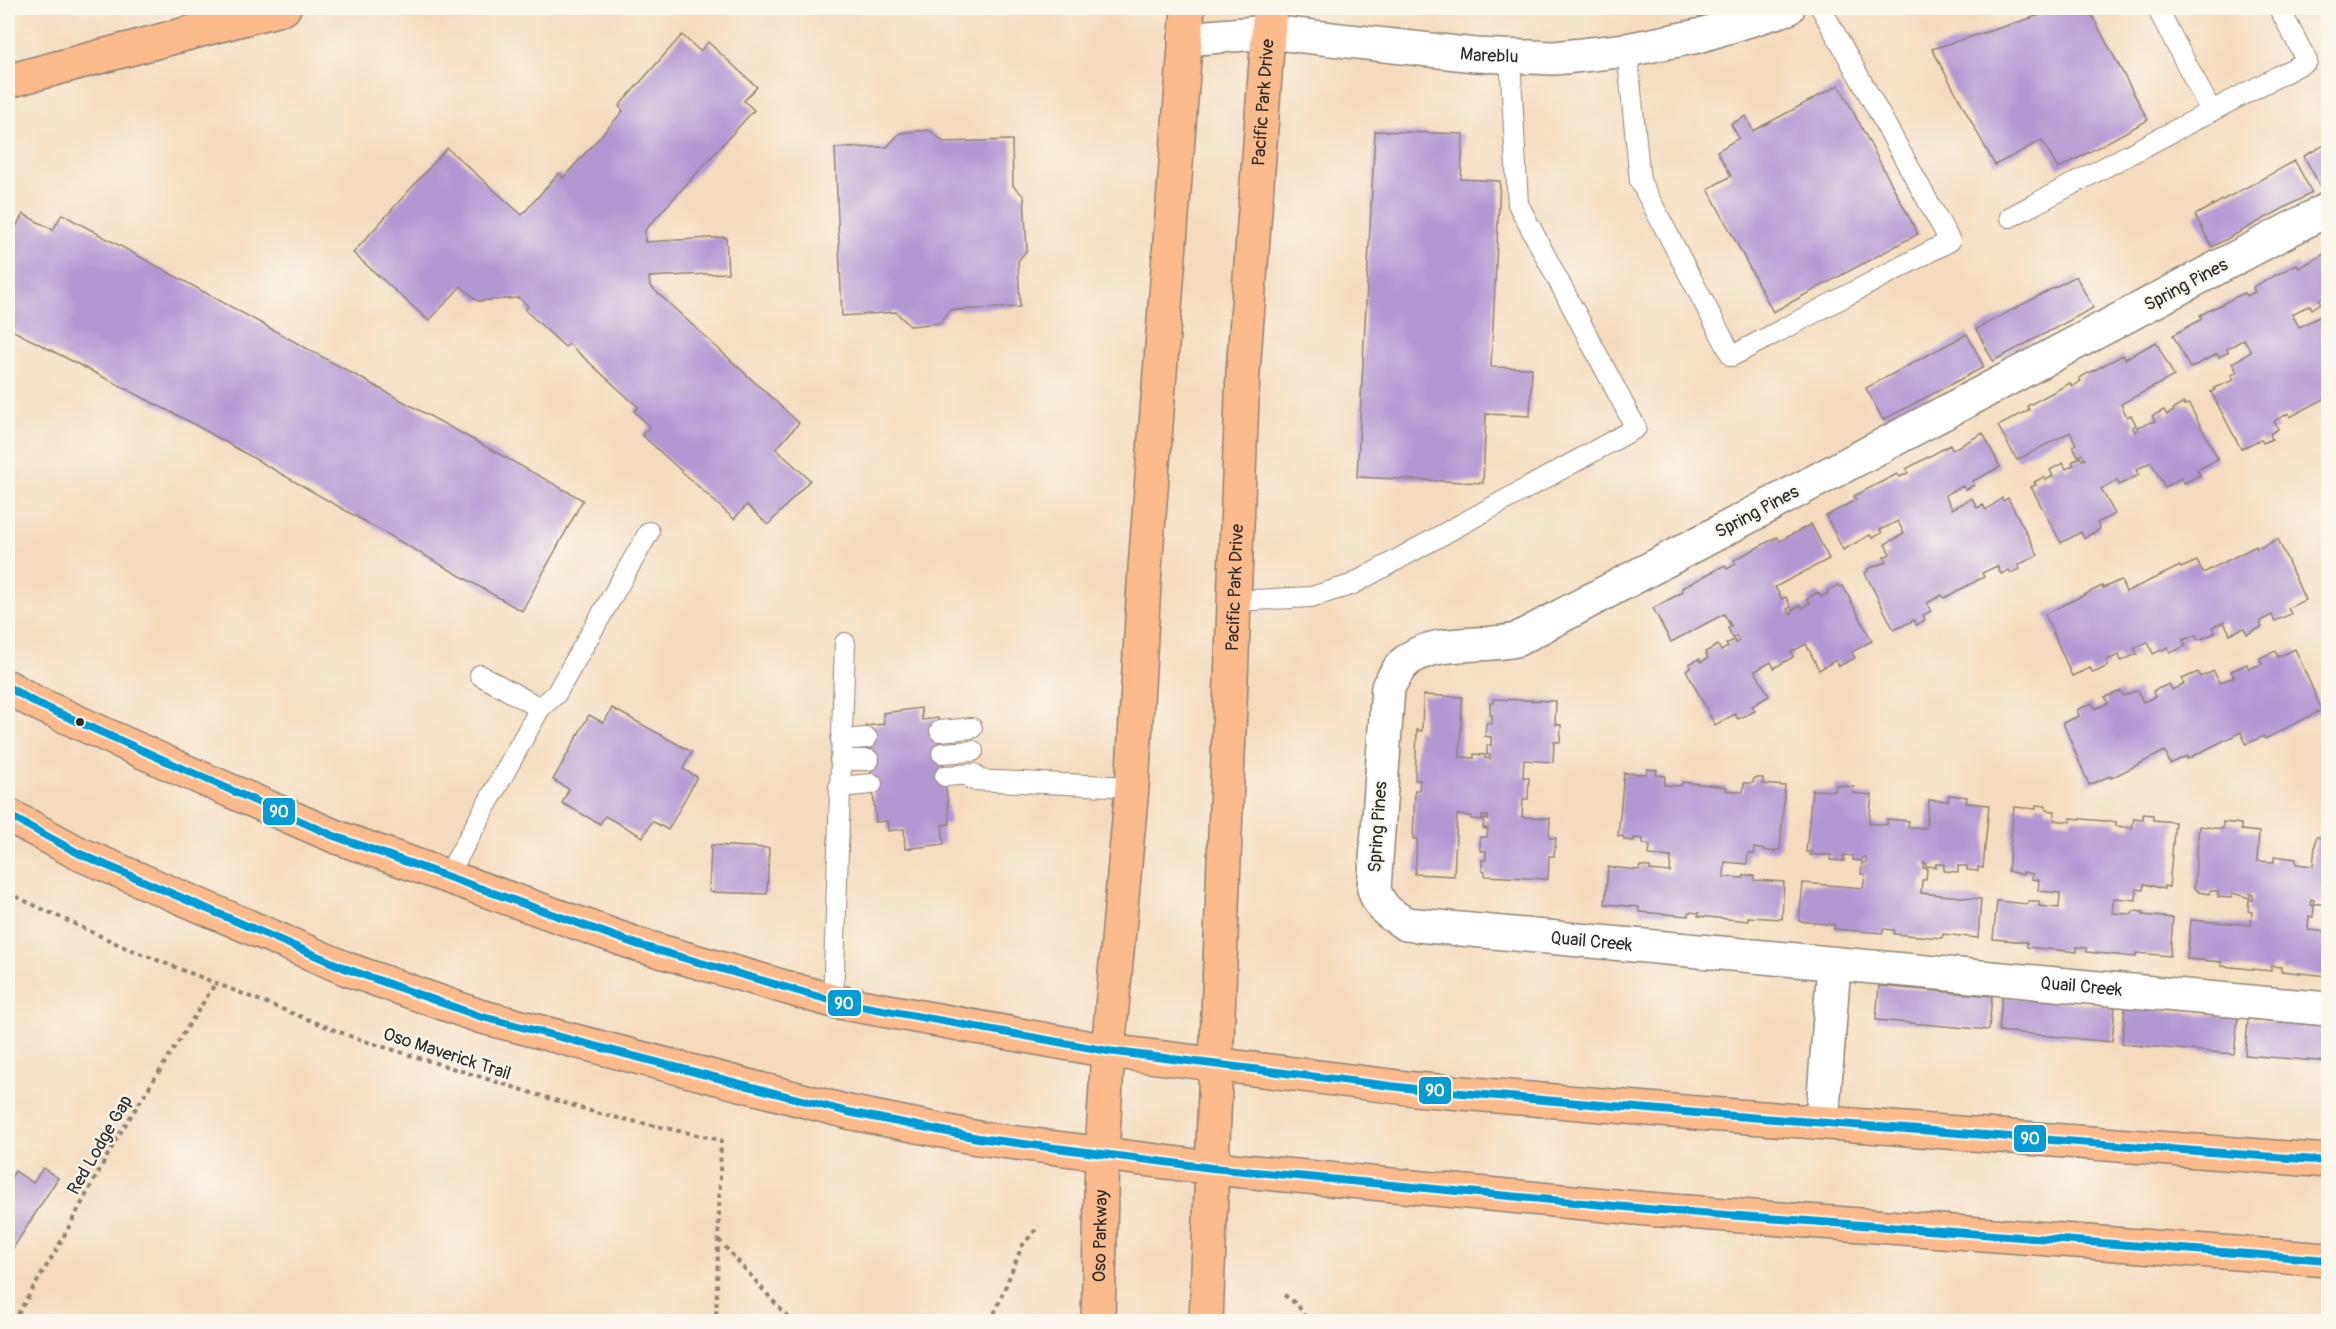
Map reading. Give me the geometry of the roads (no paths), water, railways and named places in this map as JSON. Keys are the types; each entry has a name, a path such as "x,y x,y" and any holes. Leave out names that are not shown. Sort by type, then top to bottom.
{"main road":[{"path":"8,81 284,8"},
{"name":"Pacific Park Drive","path":"1212,1168 1243,372 1269,20"},
{"path":"1102,1153 1108,1052 1132,787 1145,568 1186,23"},
{"path":"8,687 34,702 334,836 639,945 833,1000 1108,1052 1415,1089 2328,1161"},
{"path":"8,815 78,853 336,965 479,1016 848,1113 978,1138 1212,1168 1647,1209 2328,1260"},
{"name":"Oso Parkway","path":"1098,1322 1102,1153"},
{"path":"1206,1322 1212,1168"}],"street":[{"name":"Mareblu","path":"1186,23 1269,20 1475,55 1555,58 1628,50 1698,36 1788,8"},
{"name":"Spring Pines","path":"1386,913 1378,902 1374,889 1389,687 1402,665 1410,658 1441,648 1498,644 1516,640 2328,209"},
{"name":"Quail Creek","path":"1386,913 1406,924 2328,1009"},
{"path":"1821,1122 1834,965"}],"lane":[{"path":"1628,50 1640,181 1732,356 1950,241 1821,8"},
{"path":"2157,8 2211,111"},
{"path":"2010,217 2307,61 2279,8"},
{"path":"1234,601 1311,597 1351,585 1636,428 1518,204 1510,57"},
{"path":"447,877 540,708 556,694 649,532"},
{"path":"833,1000 845,643"},
{"path":"480,675 540,708"},
{"path":"940,731 972,728"},
{"path":"841,740 867,738"},
{"path":"942,753 973,751"},
{"path":"840,760 869,760"},
{"path":"945,776 1132,787"},
{"path":"839,787 872,783"}]}
